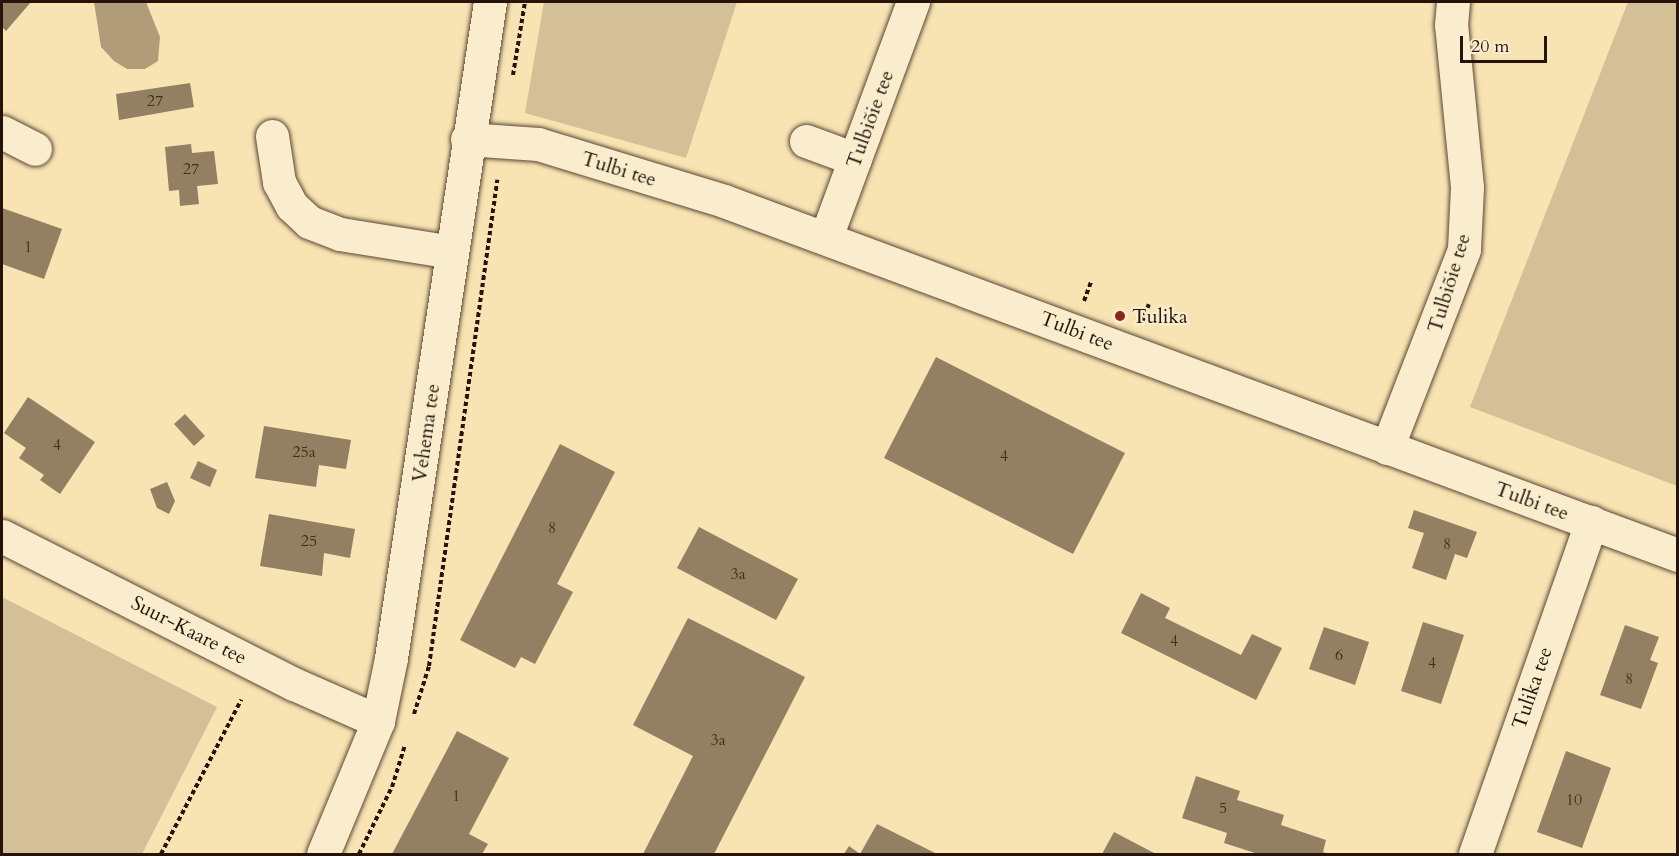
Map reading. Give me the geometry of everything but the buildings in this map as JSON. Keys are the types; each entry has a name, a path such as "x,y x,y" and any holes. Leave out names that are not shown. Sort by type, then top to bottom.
{"street":[{"name":"Vehema tee","path":"323,855 378,721 406,575 468,139 490,2"},
{"name":"Tulbiõie tee","path":"826,237 913,2"},
{"name":"Tulbiõie tee","path":"1387,448 1465,238 1467,187 1451,25 1453,2"},
{"path":"2,132 35,150"},
{"path":"272,136 279,182 292,206 309,222 340,234 452,252"},
{"name":"Tulbi tee","path":"468,139 538,144 826,237 1677,555"},
{"path":"806,141 855,159"},
{"name":"Tulika tee","path":"1475,855 1591,522"},
{"name":"Suur-Kaare tee","path":"2,536 294,684 378,721"}],"path":[{"path":"1091,282 1084,301 1093,305"},
{"path":"1131,320 1142,324 1149,304"},
{"path":"161,855 242,700"}],"shaded area":[{"path":"94,2 146,2 160,37 158,61 145,69 127,69 114,61 101,47"},
{"path":"544,2 737,2 686,158 525,113"},
{"path":"1628,2 1677,2 1677,486 1470,407"},
{"path":"2,597 217,707 142,854 2,854"}],"place":[{"name":"Tulika","path":"1120,316"}]}
